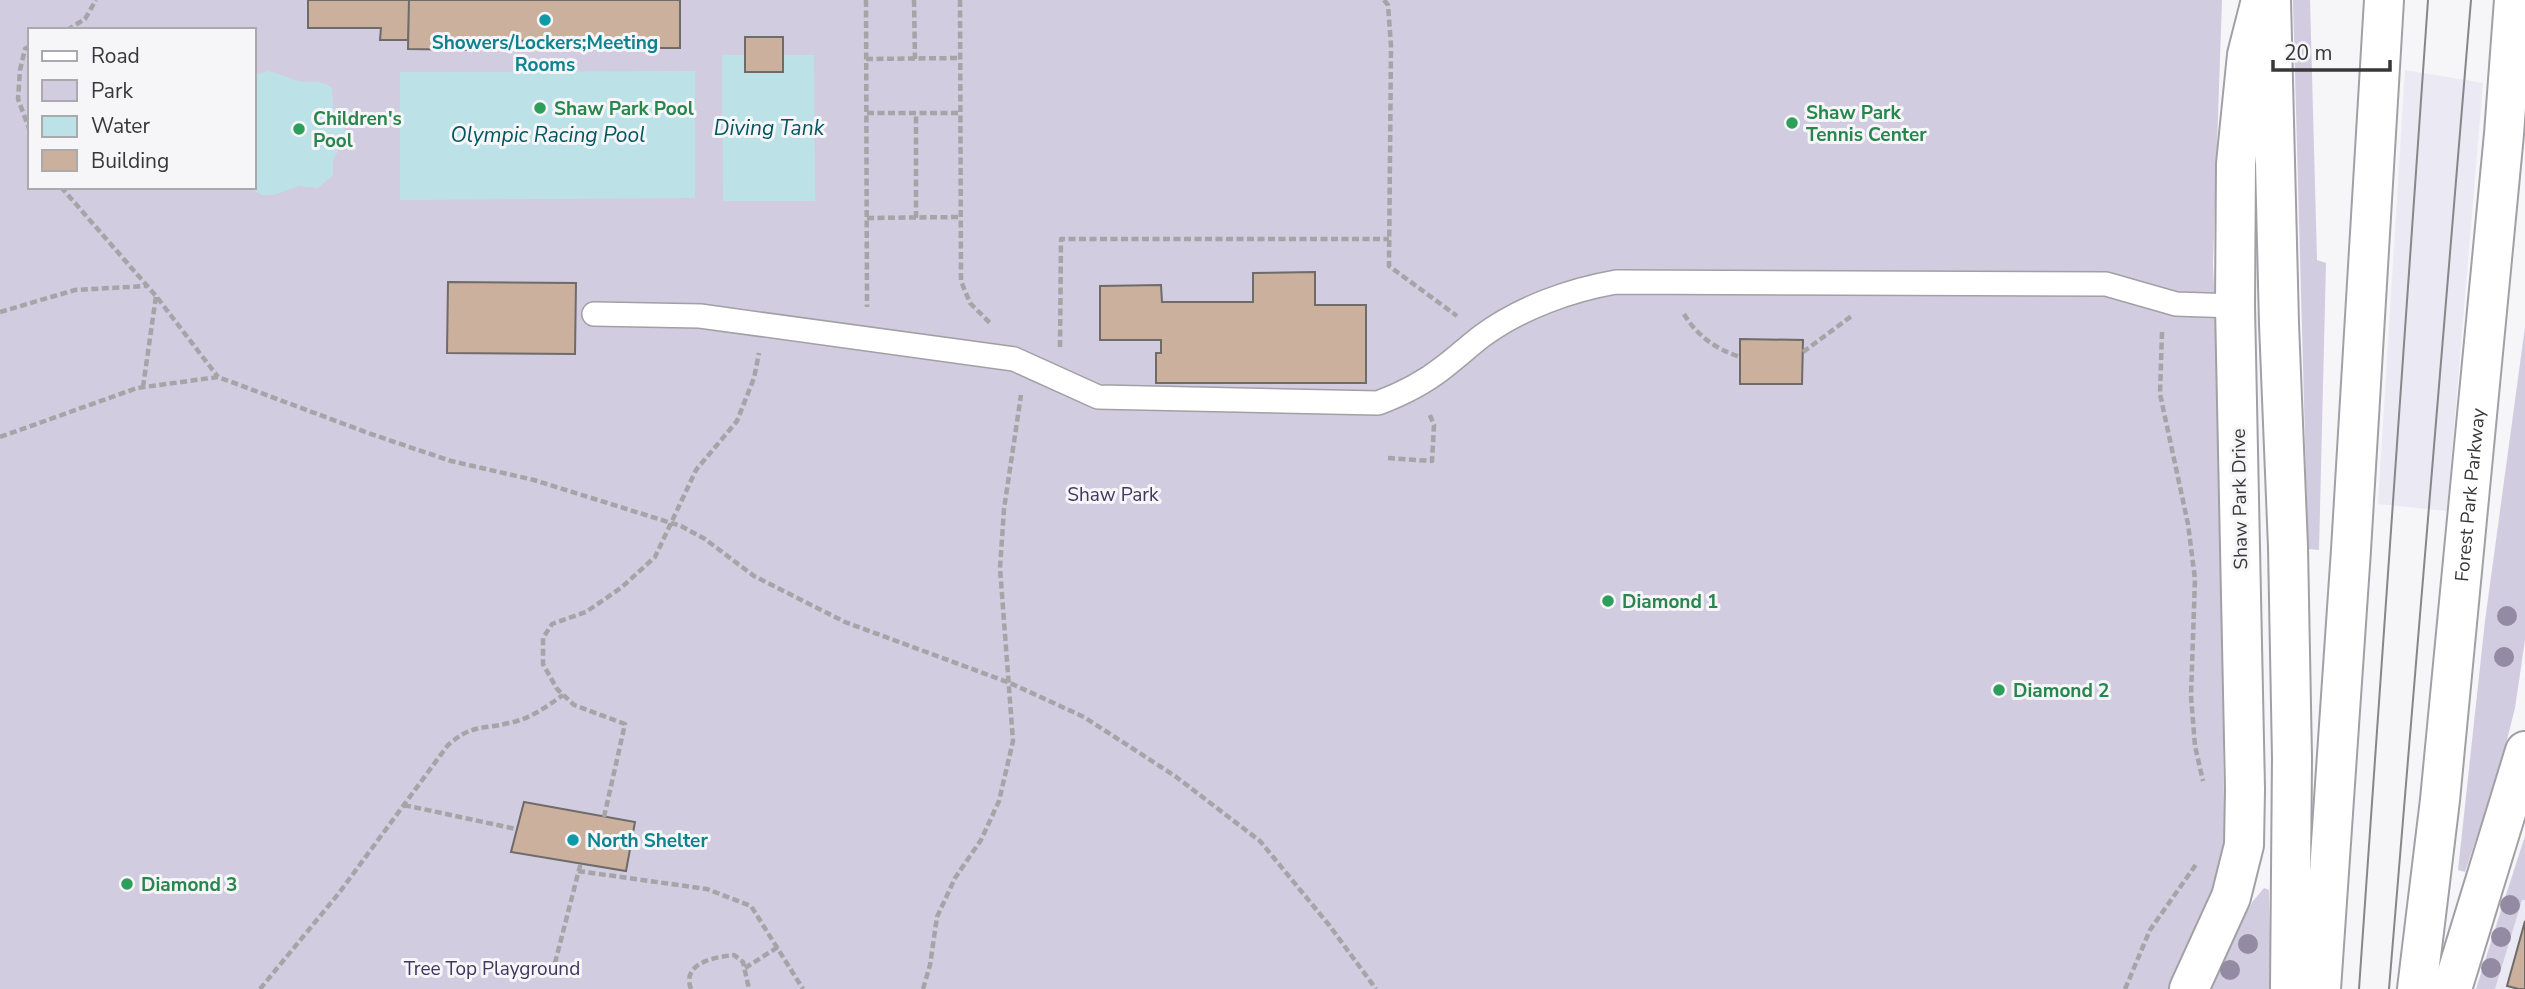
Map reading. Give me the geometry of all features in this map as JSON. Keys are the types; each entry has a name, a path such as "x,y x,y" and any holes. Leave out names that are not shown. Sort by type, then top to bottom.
{"main road":[{"name":"Shaw Park Drive","path":"2189,989 2231,897 2244,845 2235,306 2236,164 2247,55 2261,0"},
{"path":"2271,0 2290,600 2290,989"},
{"path":"2321,989 2384,0"},
{"name":"Forest Park Parkway","path":"2417,989 2440,800 2504,134 2514,0"},
{"path":"2452,989 2525,751"}],"lane":[{"path":"594,314 700,316 1014,359 1098,397 1378,403 1407,392 1443,369 1483,335 1523,313 1578,289 1616,282 2106,284 2162,302 2192,306 2235,306"}],"path":[{"path":"70,28 85,19 96,0"},
{"path":"866,0 867,290"},
{"path":"914,0 915,59"},
{"path":"923,989 930,965 937,918 955,878 981,840 999,802 1013,741 1000,568 1004,509 1022,397 1014,359 991,323 970,303 961,281 960,0"},
{"path":"1384,0 1388,5 1391,46 1389,267 1483,335"},
{"path":"28,47 25,49 20,70 18,99 28,126"},
{"path":"866,59 960,58"},
{"path":"867,113 960,113"},
{"path":"916,114 916,218"},
{"path":"63,189 156,296 218,377"},
{"path":"867,218 961,217"},
{"path":"1059,379 1061,239 1390,239"},
{"path":"1678,283 1682,312 1692,328 1720,351 1740,358"},
{"path":"1803,352 1896,284"},
{"path":"0,312 75,289 147,286"},
{"path":"143,387 156,296"},
{"path":"2162,302 2160,394 2188,524 2195,579 2191,696 2195,746 2205,787"},
{"path":"604,817 625,724 574,705 557,689 542,664 543,638 552,624 586,612 639,573 655,557 696,470 737,421 754,378 766,325"},
{"path":"0,437 143,387 218,377 451,461 534,480 672,523 705,539 754,576 845,622 1010,683 1084,717 1175,776 1260,841 1329,925 1376,989"},
{"path":"1388,458 1432,461 1434,425 1416,386"},
{"path":"260,989 339,893 448,745 462,733 484,726 508,724 535,715 563,695"},
{"path":"404,805 516,829"},
{"path":"2124,989 2150,930 2200,858"},
{"path":"555,963 581,862"},
{"path":"578,871 707,890 751,906 803,989"},
{"path":"745,968 778,947"},
{"path":"691,989 688,981 692,970 708,958 734,955 743,962 747,988"}],"shaded area":[{"path":"2405,70 2483,83 2447,511 2378,504"},
{"path":"2525,836 2525,989 2476,989 2505,896"}],"green space":[{"name":"Shaw Park","path":"0,0 2222,0 2213,264 2218,371 2226,949 2253,901 2264,888 2269,890 2271,989 0,989"},
{"path":"2293,0 2310,0 2317,260 2326,263 2319,550 2308,549"},
{"path":"2525,327 2525,640 2515,708 2499,771 2465,872 2458,870 2485,621"},
{"path":"2525,836 2525,900 2522,900 2495,989 2476,989"}],"water":[{"name":"Diving Tank","path":"722,55 814,55 815,201 723,201"},
{"name":"Children's Pool","path":"269,71 298,81 323,83 332,88 333,107 346,135 333,160 333,175 318,188 299,186 274,195 262,195 251,189 256,189 256,74"},
{"name":"Olympic Racing Pool","path":"695,71 695,198 400,200 400,72"}],"building":[{"path":"308,0 409,0 408,40 380,40 381,28 308,28"},
{"name":"Showers/Lockers;Meeting Rooms","path":"409,0 680,0 680,48 617,48 618,40 474,41 474,50 408,49"},
{"path":"745,37 783,37 783,72 745,72"},
{"path":"1315,272 1315,305 1366,305 1366,383 1156,383 1156,353 1161,353 1161,340 1100,340 1100,286 1161,285 1162,302 1253,302 1253,273"},
{"path":"448,282 576,283 575,354 447,353"},
{"path":"1740,339 1803,340 1802,384 1740,384"},
{"name":"North Shelter","path":"524,802 635,822 626,871 511,852"},
{"path":"2525,921 2525,989 2519,989 2507,986"}],"tram line":[{"path":"2359,989 2428,0"},
{"path":"2389,989 2471,0"}],"place":[{"name":"Showers/Lockers;Meeting Rooms","path":"545,20"},
{"name":"Shaw Park Pool","path":"540,108"},
{"name":"Shaw Park Tennis Center","path":"1792,123"},
{"name":"Children's Pool","path":"299,129"},
{"name":"Diamond 1","path":"1608,601"},
{"name":"Diamond 2","path":"1999,690"},
{"name":"North Shelter","path":"573,840"},
{"name":"Diamond 3","path":"127,884"}],"park label":[{"name":"Tree Top Playground","path":"492,968"}]}
